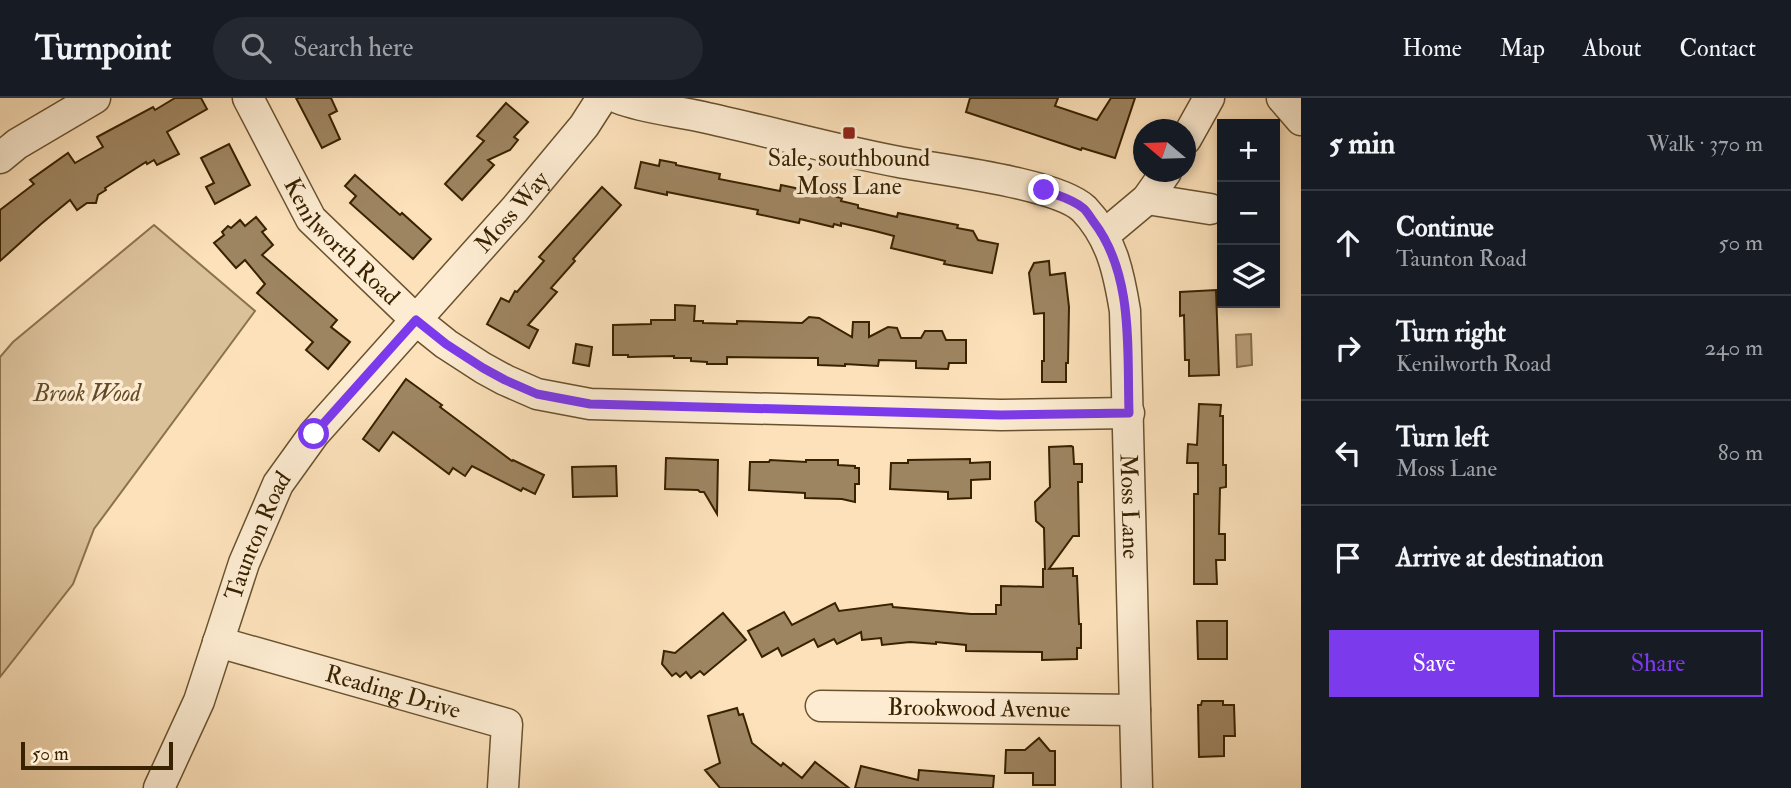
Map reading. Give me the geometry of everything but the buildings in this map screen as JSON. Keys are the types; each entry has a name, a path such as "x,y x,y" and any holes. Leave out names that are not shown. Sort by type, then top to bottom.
{"street":[{"path":"0,158 17,144 95,98"},
{"name":"Kenilworth Road","path":"248,98 311,219 416,320 446,344 483,368 537,394 590,404 1001,415 1129,413"},
{"name":"Moss Way","path":"416,320 584,126 601,98"},
{"name":"Moss Lane","path":"618,98 896,161 1044,190 1083,208 1104,235 1118,270 1125,311 1137,788"},
{"path":"1196,120 1209,98"},
{"path":"1282,98 1301,120"},
{"path":"1104,235 1147,199 1159,182"},
{"path":"1147,199 1210,209"},
{"name":"Taunton Road","path":"159,788 199,701 244,563 278,484 314,434 416,320"},
{"name":"Reading Drive","path":"218,642 507,724 503,788"},
{"name":"Brookwood Avenue","path":"821,706 1135,710"}],"green space":[{"name":"Brook Wood","path":"154,225 255,311 94,529 73,584 0,677 0,357 13,342"}],"shaded area":[{"path":"1251,334 1252,365 1237,367 1236,335"}],"place":[{"name":"Sale, southbound Moss Lane","path":"849,133"}],"route":[{"path":"314,434 416,320 446,344 505,380 537,394 590,404 1001,415 1129,413 1125,311 1118,270 1112,253 1104,235 1083,208 1044,190"}]}
